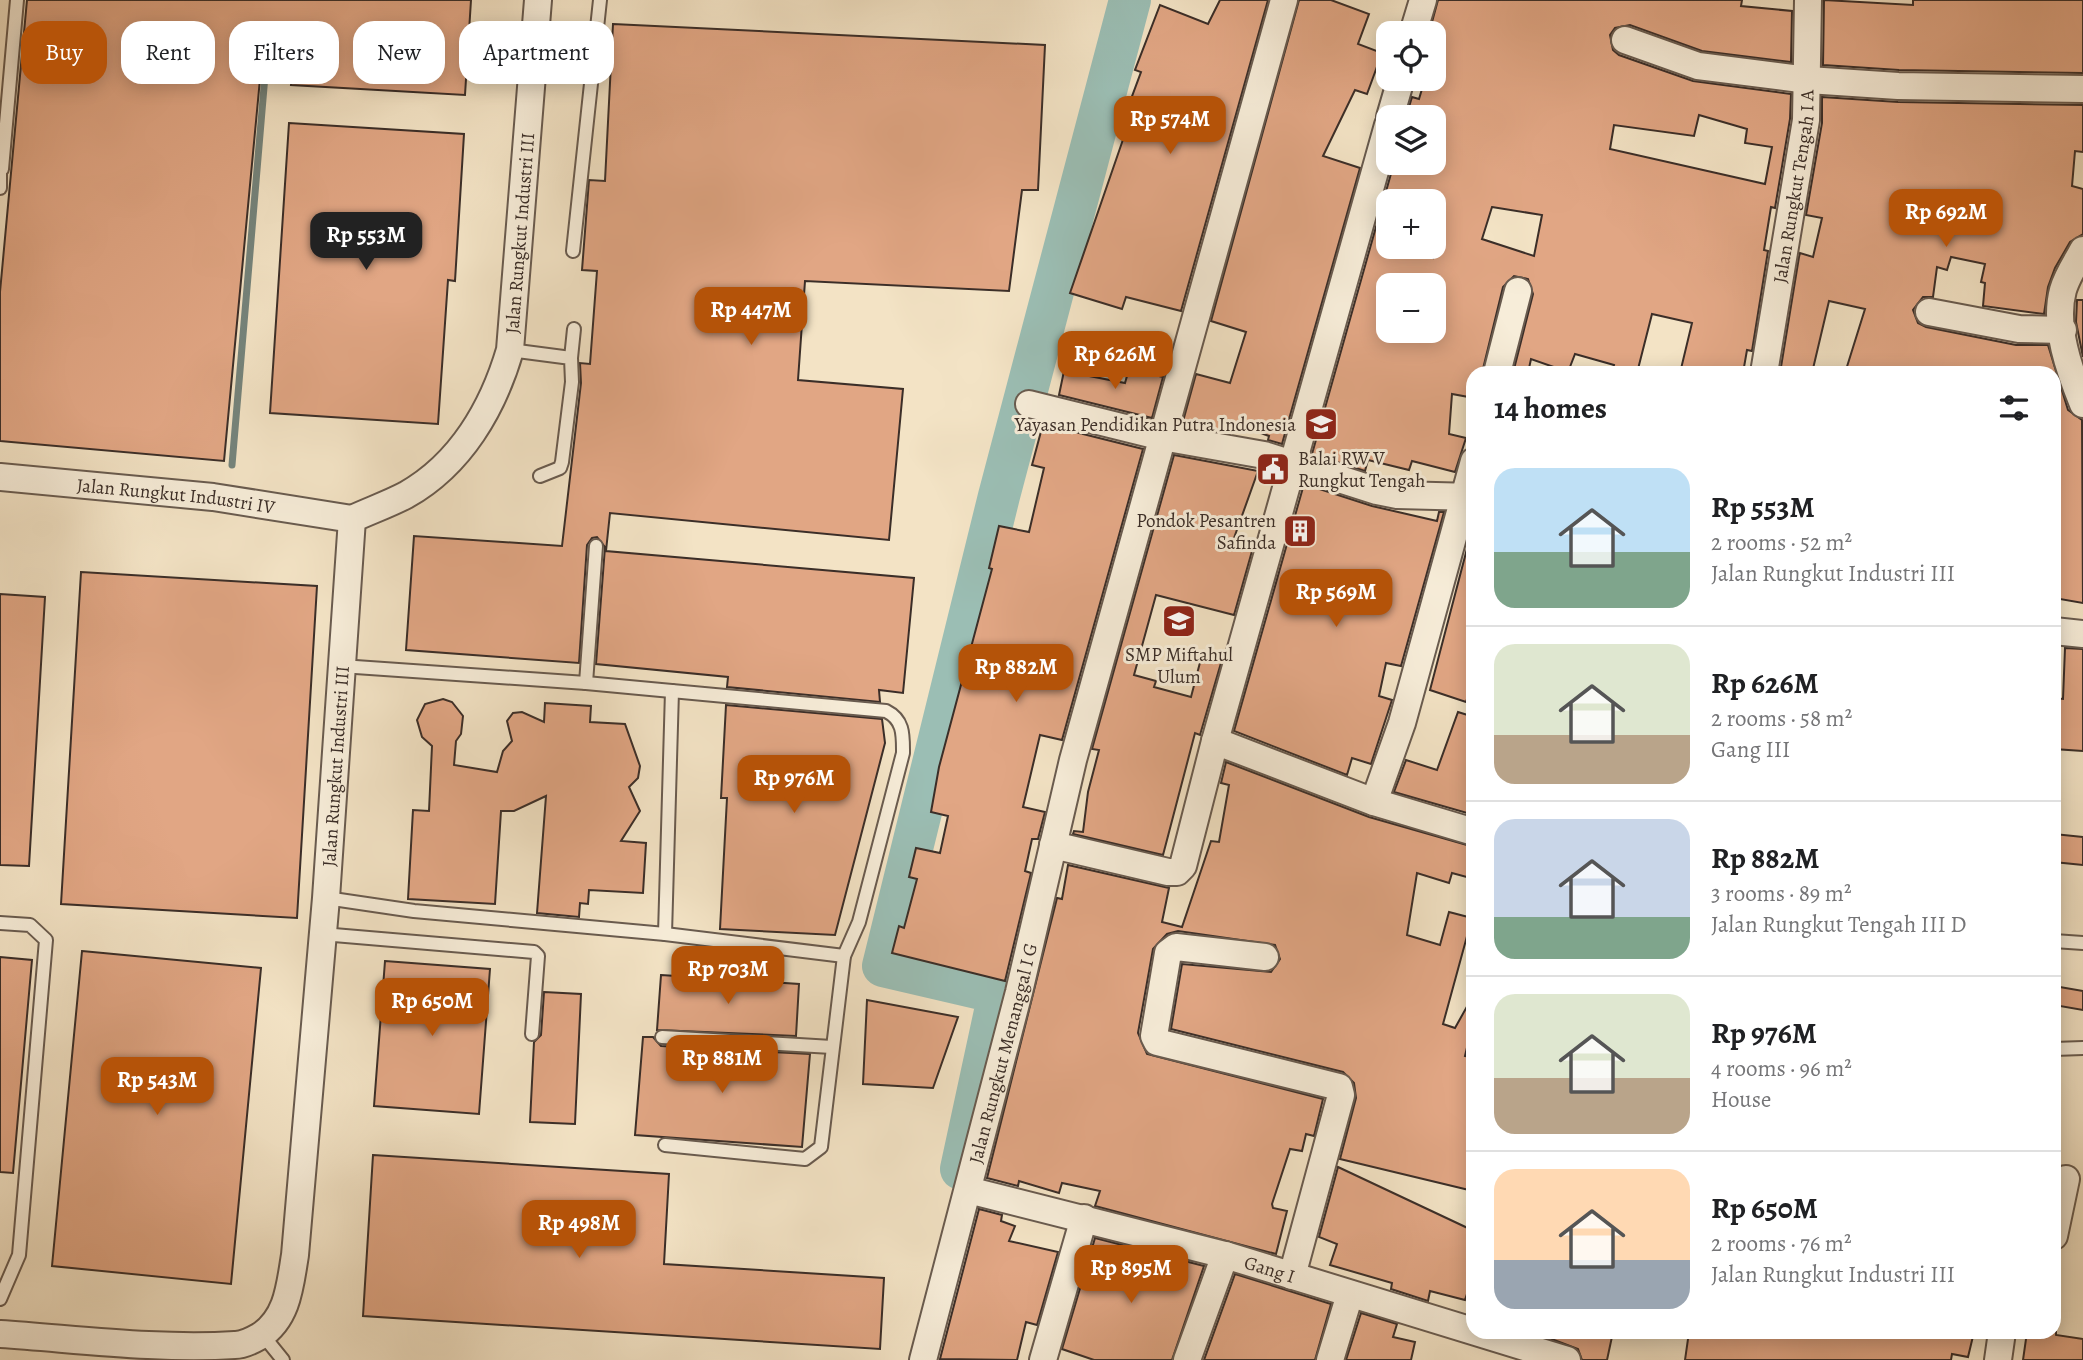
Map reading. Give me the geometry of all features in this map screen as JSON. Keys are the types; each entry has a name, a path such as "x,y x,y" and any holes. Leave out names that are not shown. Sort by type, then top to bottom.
{"street":[{"name":"Jalan Rungkut Industri III","path":"262,1334 280,1316 288,1298 295,1255 326,898 352,519 407,494 460,448 485,416 498,390 510,350 538,0"},
{"name":"Jalan Rungkut Menanggal I G","path":"923,1360 1037,916 1077,747 1284,0"},
{"path":"1417,21 1423,0"},
{"name":"Jalan Rungkut Tengah I A","path":"1765,366 1806,120 1808,0"},
{"path":"1625,40 1698,66 1808,80 1898,86 2083,89"},
{"path":"1053,845 1177,872 1184,866 1215,741 1376,168"},
{"path":"2083,250 2063,290 2063,330 2070,371 2083,404"},
{"path":"1499,366 1518,291"},
{"path":"1929,312 2019,329 2063,330"},
{"path":"1029,404 1162,437 1264,455 1397,495 1466,497"},
{"name":"Jalan Rungkut Industri IV","path":"0,477 213,497 352,519"},
{"path":"1374,803 1402,723 1466,507"},
{"path":"2061,632 2083,634"},
{"path":"1215,741 1374,803 1466,830"},
{"path":"1265,957 1175,947 1168,953 1154,1036 1157,1042 1339,1087 1341,1094 1292,1276"},
{"path":"2061,1203 2066,1179"},
{"name":"Gang I","path":"968,1190 1225,1255 1466,1329"},
{"path":"1043,1360 1084,1218"},
{"path":"1187,1360 1225,1255"},
{"path":"1330,1360 1350,1294"},
{"path":"0,1334 123,1342 237,1345 262,1334"},
{"name":"Gang I","path":"1498,1339 1567,1360"},
{"path":"1998,1360 2001,1339"}],"lane":[{"path":"0,188 17,0"},
{"path":"573,251 600,0"},
{"path":"540,476 560,468 562,462 572,382 574,329"},
{"path":"510,350 571,358"},
{"path":"586,683 596,546"},
{"path":"341,666 586,683 886,711 898,720 903,737 902,753 859,922 844,957 821,1147 805,1159 665,1145"},
{"path":"665,934 672,691"},
{"path":"326,898 414,911 665,934 844,957"},
{"path":"0,923 30,925 46,940 19,1255 2,1291"},
{"path":"323,934 534,951 538,956 532,1034"},
{"path":"2061,941 2083,943"},
{"path":"662,1037 832,1047"},
{"path":"2061,1049 2083,1048"},
{"path":"262,1334 283,1360"}],"building":[{"path":"27,0 471,0 470,21 459,21 459,84 466,84 465,95 291,85 339,84 339,21 229,21 229,84 260,84 224,461 0,441 0,292 21,65 21,84 107,84 107,21 25,21"},
{"path":"1220,0 1268,0 1181,311 1126,297 1122,309 1070,293 1127,128 1121,126 1141,72 1135,70 1160,5 1208,24"},
{"path":"1299,0 1331,0 1369,14 1358,44 1376,51 1376,69 1367,94 1355,90 1323,156 1360,168 1282,444 1268,440 1269,436 1227,421 1224,432 1182,425 1196,374 1230,383 1246,332 1211,321"},
{"path":"1438,0 1742,0 1741,6 1792,11 1791,62 1702,51 1630,25 1615,28 1610,35 1613,50 1619,55 1693,81 1791,94 1790,119 1775,208 1771,207 1764,250 1768,251 1752,351 1747,350 1744,366 1682,366 1692,323 1652,314 1639,366 1614,366 1575,354 1570,366 1551,366 1531,359 1530,366 1515,366 1533,294 1528,279 1514,276 1503,287 1484,366 1466,366 1466,397 1452,394 1449,434 1466,438 1455,472 1412,461 1409,470 1368,460 1365,471 1312,454 1376,227 1376,259 1446,259 1446,189 1387,189 1391,175 1446,175 1446,105 1410,105 1412,97 1419,99 1421,91 1446,91 1446,21 1432,21","holes":["1699,115 1747,129 1745,143 1772,147 1765,184 1610,149 1614,125 1694,136","1492,207 1542,215 1534,256 1482,239"]},
{"path":"1824,0 1913,5 1913,0 2083,0 2083,73 1899,70 1823,65"},
{"path":"614,24 1045,45 1038,190 1022,190 1009,291 805,281 798,380 903,389 889,540 610,513 606,551 914,578 903,693 879,690 880,702 727,687 728,677 596,664 605,547 597,537 592,538 587,545 579,663 406,650 414,536 562,546 581,383 580,363 590,364 597,271 582,270 589,180 605,181 610,84 614,84"},
{"path":"1822,97 1898,102 2083,105 2083,152 2075,151 2072,186 2083,189 2083,234 2070,242 2055,268 2048,287 2044,314 1983,306 1985,283 1981,282 1985,264 1951,257 1947,270 1937,267 1933,297 1923,297 1913,310 1918,323 1926,327 2016,345 2048,345 2054,366 1847,366 1865,309 1829,301 1814,366 1781,366 1800,253 1813,257 1822,218 1806,215 1822,123"},
{"path":"289,123 464,134 455,281 448,280 438,424 270,413"},
{"path":"2077,300 2083,300 2083,357 2076,322"},
{"path":"1129,369 1163,377 1152,418 1059,395 1064,371 1125,383"},
{"path":"2061,387 2068,410 2082,420 2083,603 2061,599"},
{"path":"1043,424 1143,449 1062,740 1040,735 1023,807 1045,812 1038,839 1032,839 1025,871 1031,873 1005,981 892,953 899,926 904,928 917,879 909,877 916,848 940,853 948,816 931,812 939,767 992,569 989,568 999,526 1029,532 1044,468 1032,465"},
{"path":"1174,455 1258,471 1234,538 1254,544 1234,615 1156,595 1134,675 1156,681 1154,687 1191,697 1203,651 1223,656 1200,735 1195,733 1163,855 1073,834 1074,831 1083,832 1088,792 1099,750 1092,749"},
{"path":"1304,484 1372,506 1437,521 1439,512 1444,512 1401,666 1386,663 1379,696 1392,700 1371,764 1352,758 1347,775 1234,731"},
{"path":"1466,553 1466,702 1430,690"},
{"path":"81,572 317,586 297,918 61,904"},
{"path":"0,594 45,597 29,866 0,865"},
{"path":"2065,648 2083,649 2083,751 2061,749"},
{"path":"443,699 452,702 463,716 461,734 456,741 454,765 497,772 503,751 512,741 507,721 513,713 522,712 544,722 545,703 591,706 590,722 625,724 640,766 638,778 629,787 640,811 621,841 646,843 643,893 589,890 588,904 580,903 579,917 537,913 546,796 514,811 501,811 495,904 408,899 413,810 429,811 432,746 422,737 417,720 425,704"},
{"path":"726,705 882,719 885,743 835,935 720,929 727,798 721,798"},
{"path":"1458,712 1466,714 1466,813 1394,792 1406,760 1437,770"},
{"path":"1226,762 1369,817 1466,845 1466,877 1452,873 1449,883 1417,873 1407,935 1440,945 1449,912 1466,916 1466,940 1443,1024 1455,1028 1466,1008 1466,1189 1340,1159 1356,1098 1354,1083 1343,1072 1171,1029 1182,964 1271,972 1280,959 1275,945 1178,931 1167,934 1153,949 1138,1033 1147,1054 1323,1099 1314,1136 1306,1134 1302,1151 1290,1149 1272,1204 1273,1208 1287,1211 1276,1254 1095,1206 1100,1191 1062,1183 1059,1193 1019,1181 1018,1186 987,1178 1057,898 1062,899 1068,865 1169,888 1162,922 1182,927 1211,841 1219,842 1229,785 1221,783"},
{"path":"2061,835 2083,837 2083,865 2061,863"},
{"path":"82,951 261,968 231,1284 52,1266"},
{"path":"0,957 32,960 13,1173 0,1172"},
{"path":"385,961 490,969 479,1114 374,1106"},
{"path":"661,975 799,984 796,1036 657,1030"},
{"path":"2061,987 2083,991 2083,1010 2061,1006"},
{"path":"544,992 581,994 575,1124 530,1122 534,1042 541,1035"},
{"path":"867,1000 958,1017 933,1088 863,1084"},
{"path":"643,1037 653,1037 661,1046 810,1054 802,1147 635,1135"},
{"path":"373,1155 669,1174 664,1264 884,1278 880,1349 363,1316"},
{"path":"1338,1167 1466,1227 1465,1300 1430,1291 1428,1301 1391,1289 1392,1283 1330,1265 1337,1244 1319,1237"},
{"path":"979,1209 1002,1215 1001,1221 1015,1226 1009,1241 1058,1252 1037,1325 1026,1322 1017,1360 940,1359"},
{"path":"1095,1238 1204,1266 1172,1360 1094,1360 1062,1349"},
{"path":"1235,1274 1331,1304 1315,1360 1204,1360"},
{"path":"1361,1313 1397,1324 1393,1337 1415,1342 1411,1360 1346,1360"},
{"path":"2061,1336 2083,1339 2083,1360 2023,1360 2026,1339 2061,1339"},
{"path":"1552,1339 1612,1339 1607,1360 1582,1360 1578,1349"},
{"path":"1688,1339 1972,1339 1968,1357 1952,1354 1951,1360 1685,1360"}],"waterway":[{"path":"961,1169 999,993 883,966 999,496 1130,0"},
{"path":"232,465 264,84"}],"place":[{"name":"Yayasan Pendidikan Putra Indonesia","path":"1321,424"},
{"name":"Balai RW V Rungkut Tengah","path":"1273,469"},
{"name":"Pondok Pesantren Safinda","path":"1300,531"},
{"name":"SMP Miftahul Ulum","path":"1179,621"}]}
